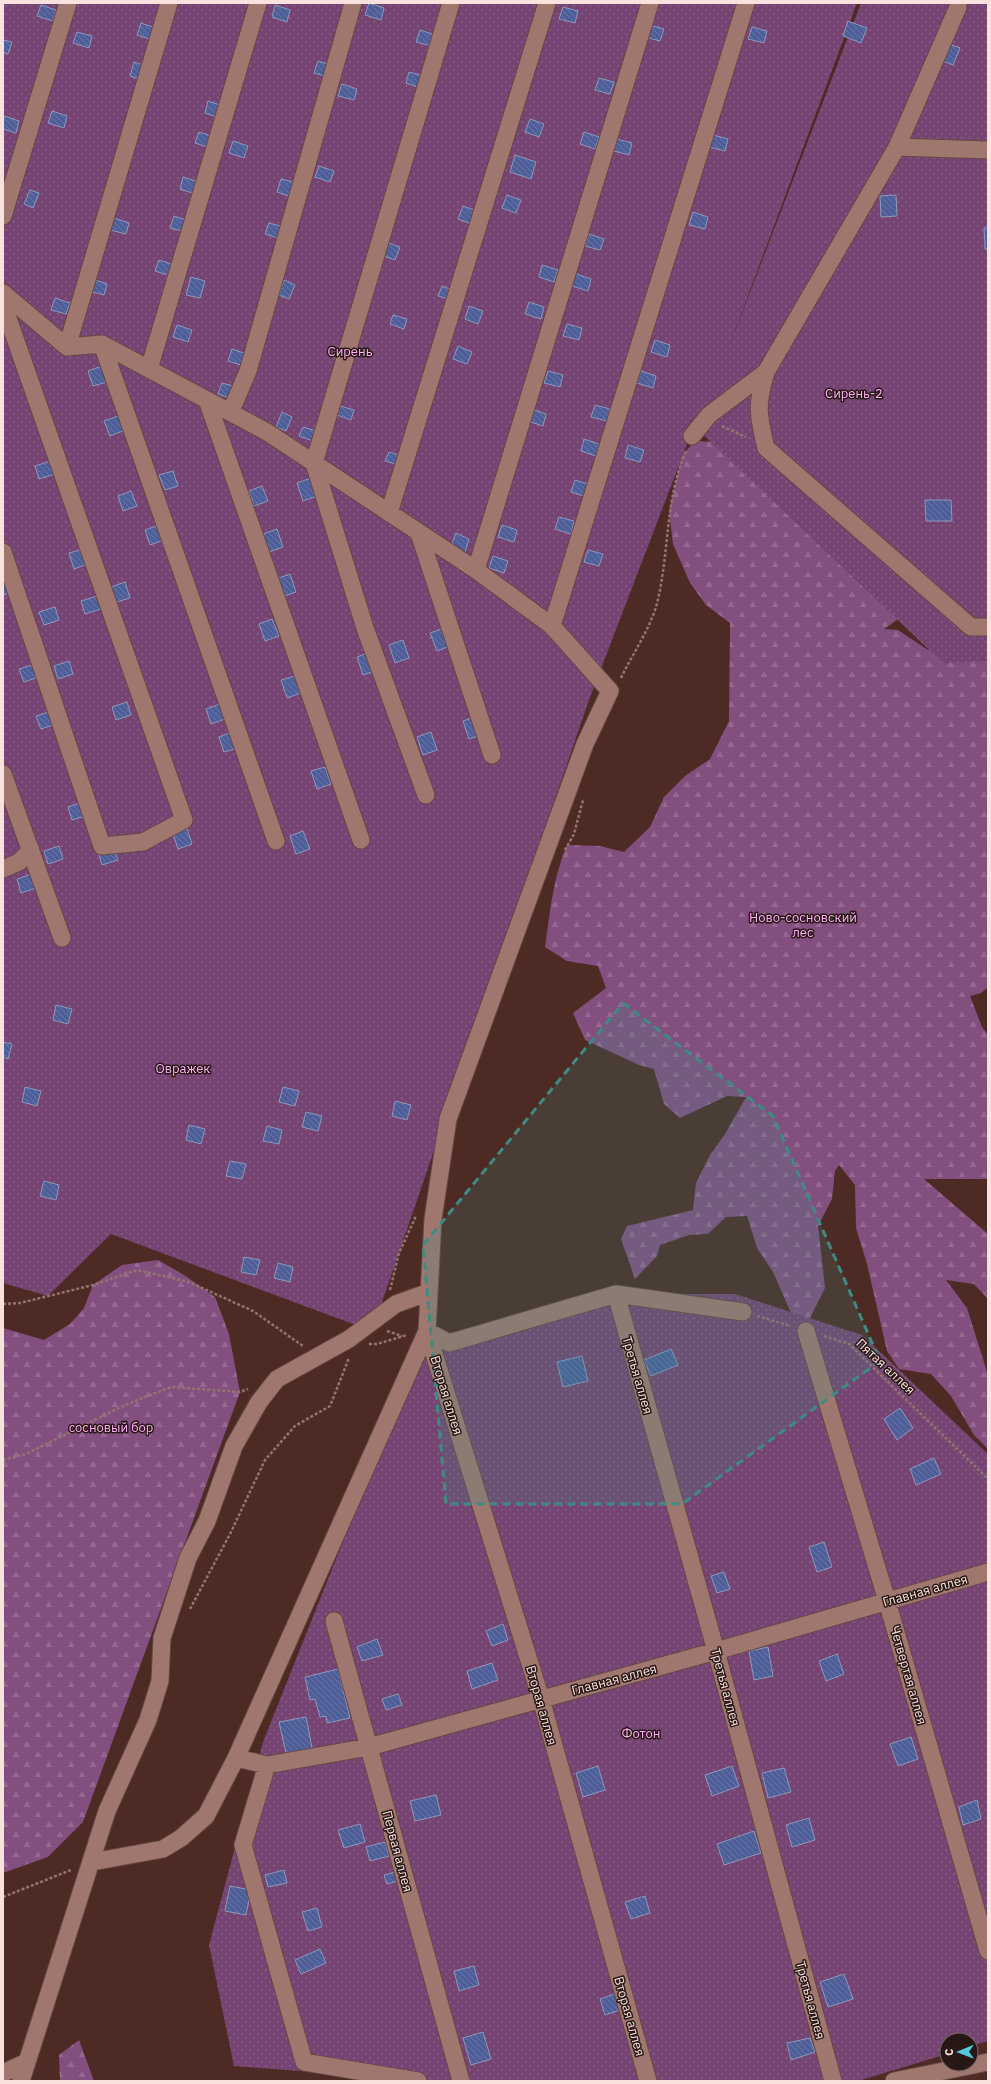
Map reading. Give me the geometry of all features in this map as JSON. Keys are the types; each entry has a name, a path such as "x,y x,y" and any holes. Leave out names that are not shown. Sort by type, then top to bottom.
{"street":[{"path":"3,216 68,3"},
{"path":"67,347 169,3"},
{"path":"148,369 258,3"},
{"path":"231,411 248,371 353,3"},
{"path":"426,795 365,628 314,463 451,3"},
{"path":"389,513 547,3"},
{"path":"476,570 650,3"},
{"path":"552,626 746,3"},
{"path":"958,3 958,7 897,147 766,372 759,397 759,421 766,448 971,627 988,627"},
{"path":"897,147 988,150"},
{"path":"3,293 67,347 102,344 207,400 231,411 267,432 476,570 552,626 610,691 585,744 448,1119 434,1219 427,1331 236,1758 206,1816 181,1838 163,1849 92,1862"},
{"path":"3,304 184,820 143,842 102,846 3,552"},
{"path":"102,344 276,840"},
{"path":"692,436 709,415 766,372"},
{"path":"207,400 361,840"},
{"path":"419,533 492,755"},
{"path":"3,774 62,938"},
{"path":"3,869 19,862 31,850"},
{"path":"21,2081 107,1811 148,1720 160,1681 162,1638 188,1558 207,1521 234,1446 259,1402 277,1379 317,1355 349,1339 396,1304 429,1292"},
{"path":"427,1331 449,1343 616,1294 743,1312"},
{"name":"Третья аллея","path":"616,1294 716,1651 833,2081"},
{"name":"Вторая аллея","path":"427,1331 540,1699 648,2081"},
{"name":"Четвертая аллея","path":"806,1331 887,1601 988,1951"},
{"name":"Главная аллея","path":"236,1758 267,1765 369,1746 716,1651 988,1572"},
{"name":"Первая аллея","path":"334,1621 461,2081"},
{"path":"267,1765 243,1845 304,2062 418,2081"},
{"path":"3,2072 27,2062"},
{"path":"894,2081 988,2062"}],"path":[{"path":"703,422 727,427 766,448"},
{"path":"610,691 619,681 642,639 656,607 664,566 667,523 675,480 692,436"},
{"path":"382,1313 399,1253 419,1211"},
{"path":"3,1304 20,1304 93,1285 137,1270 188,1282 254,1311 317,1355"},
{"name":"Пятая аллея","path":"743,1312 849,1344 988,1479"},
{"path":"364,1344 377,1344 394,1338 427,1331"},
{"path":"188,1614 230,1534 265,1460 295,1426 330,1406 345,1364 351,1354"},
{"path":"3,1460 26,1454 125,1405 171,1387 240,1392 277,1379"},
{"path":"3,1897 92,1862"}],"highlighted area":[{"path":"623,1003 773,1116 880,1361 682,1504 446,1504 423,1245"}],"green space":[{"name":"Сирень","path":"3,3 857,3 727,352 861,3 988,3 988,661 943,663 694,426 589,700 372,1331 111,1234 48,1296 3,1283"},
{"name":"Ново-сосновский лес","path":"695,441 721,442 916,607 884,629 898,630 928,650 977,658 988,655 988,987 981,993 970,996 982,1027 988,1035 988,1179 924,1179 988,1234 988,1299 974,1284 946,1280 967,1308 988,1375 988,1449 974,1435 951,1396 931,1374 899,1369 887,1351 867,1264 856,1228 855,1185 839,1165 835,1171 832,1199 818,1226 825,1288 805,1328 791,1313 773,1272 757,1248 747,1216 726,1217 708,1234 689,1235 660,1245 657,1256 635,1279 621,1239 627,1226 693,1210 696,1183 710,1155 725,1134 746,1097 727,1096 680,1118 664,1104 654,1069 639,1065 585,1040 573,1013 606,988 598,966 567,961 545,947 555,882 567,845 600,846 624,852 650,827 664,797 685,776 710,759 729,721 730,623 706,605 690,583 673,544 669,511 682,455"},
{"name":"сосновый бор","path":"158,1260 184,1275 215,1297 229,1334 240,1392 83,1822 48,1857 3,1873 3,1328 44,1340 70,1324 84,1308 93,1285 122,1265"},
{"name":"Фотон","path":"591,1294 735,1294 862,1335 988,1454 988,2041 979,2044 979,2032 939,2032 939,2056 858,2081 430,2081 234,2066 209,1945 263,1742 427,1331 438,1338"},
{"path":"79,2040 94,2081 60,2081 59,2055"}],"building":[{"path":"369,3 384,8 381,20 365,15"},
{"path":"41,5 56,10 53,21 37,16"},
{"path":"275,5 290,10 287,22 272,17"},
{"path":"563,7 578,11 575,23 559,19"},
{"path":"848,21 867,28 861,43 843,36"},
{"path":"141,23 156,28 153,40 137,35"},
{"path":"648,25 664,29 660,41 645,37"},
{"path":"752,27 767,31 764,43 748,39"},
{"path":"420,30 435,35 431,46 416,42"},
{"path":"77,32 92,36 89,48 73,43"},
{"path":"3,40 12,42 8,54 3,52"},
{"path":"946,43 960,48 953,65 940,60"},
{"path":"318,61 333,66 329,77 314,73"},
{"path":"134,62 146,66 142,80 130,76"},
{"path":"409,72 424,76 421,88 406,83"},
{"path":"599,78 614,82 610,94 595,90"},
{"path":"342,84 357,89 354,100 338,96"},
{"path":"208,101 223,106 220,118 205,113"},
{"path":"52,111 67,116 64,128 48,123"},
{"path":"4,116 19,121 16,133 3,129"},
{"path":"530,119 544,124 539,137 525,132"},
{"path":"199,132 214,137 210,148 195,143"},
{"path":"584,132 599,137 595,149 580,144"},
{"path":"713,135 728,139 725,151 709,147"},
{"path":"617,139 632,143 629,155 614,151"},
{"path":"233,141 248,146 244,158 229,153"},
{"path":"515,155 536,162 531,179 510,172"},
{"path":"319,166 334,171 330,182 315,177"},
{"path":"183,177 199,182 195,194 180,189"},
{"path":"281,179 293,182 289,196 277,192"},
{"path":"30,190 39,193 33,208 24,204"},
{"path":"507,195 521,200 516,213 502,208"},
{"path":"896,195 897,216 881,217 880,196"},
{"path":"463,206 477,211 471,224 458,219"},
{"path":"693,212 708,217 705,229 689,225"},
{"path":"174,216 189,221 186,232 170,228"},
{"path":"114,218 129,223 126,234 110,230"},
{"path":"269,223 284,227 281,239 265,234"},
{"path":"984,228 988,228 988,249 985,249"},
{"path":"589,234 604,239 600,250 585,246"},
{"path":"386,242 400,247 395,260 381,255"},
{"path":"159,260 174,265 171,276 155,271"},
{"path":"542,265 558,270 554,282 539,277"},
{"path":"576,274 591,279 588,291 572,286"},
{"path":"191,277 205,281 200,298 186,295"},
{"path":"92,279 107,284 104,295 89,291"},
{"path":"284,280 295,285 289,299 279,295"},
{"path":"442,286 455,291 452,300 438,296"},
{"path":"55,298 70,303 66,314 51,310"},
{"path":"529,302 544,307 541,319 525,314"},
{"path":"469,306 483,311 478,324 465,319"},
{"path":"393,315 407,319 404,329 390,324"},
{"path":"567,324 582,328 579,340 563,336"},
{"path":"177,325 192,330 188,342 173,337"},
{"path":"655,340 670,345 667,357 651,352"},
{"path":"458,346 472,352 467,364 453,359"},
{"path":"232,349 247,354 244,366 228,361"},
{"path":"102,366 107,382 93,386 88,371"},
{"path":"548,371 563,375 560,387 544,383"},
{"path":"641,371 656,376 653,388 637,383"},
{"path":"222,383 237,387 233,399 218,394"},
{"path":"595,405 610,409 607,421 591,417"},
{"path":"340,406 354,410 351,420 337,415"},
{"path":"531,409 546,414 543,426 528,421"},
{"path":"282,412 292,417 286,431 276,427"},
{"path":"118,416 123,431 110,436 104,421"},
{"path":"303,427 316,431 313,441 299,436"},
{"path":"584,439 599,444 596,456 581,451"},
{"path":"628,445 644,450 640,462 625,458"},
{"path":"389,452 402,456 399,465 385,461"},
{"path":"51,461 55,474 39,479 35,466"},
{"path":"173,471 178,486 165,490 159,475"},
{"path":"311,478 317,496 303,501 297,483"},
{"path":"575,480 590,485 587,497 571,492"},
{"path":"262,486 268,501 254,506 249,491"},
{"path":"131,491 137,506 123,511 118,496"},
{"path":"925,500 951,500 952,521 926,521"},
{"path":"559,517 574,521 571,534 555,529"},
{"path":"159,525 164,540 150,545 145,530"},
{"path":"502,525 517,530 514,542 498,537"},
{"path":"277,529 283,547 269,552 263,534"},
{"path":"456,533 469,539 465,552 451,546"},
{"path":"83,549 88,564 74,569 69,553"},
{"path":"588,550 603,554 599,566 584,562"},
{"path":"493,556 508,561 504,573 489,568"},
{"path":"290,574 296,592 282,597 276,579"},
{"path":"6,579 10,593 3,595 3,580"},
{"path":"125,582 130,598 116,602 111,587"},
{"path":"97,596 101,609 85,614 81,601"},
{"path":"55,607 59,620 44,625 39,612"},
{"path":"272,619 279,636 265,641 259,624"},
{"path":"444,628 450,646 437,651 430,633"},
{"path":"403,640 409,658 395,663 389,645"},
{"path":"370,652 377,670 363,675 357,657"},
{"path":"69,661 73,674 58,679 54,666"},
{"path":"35,664 39,677 24,682 19,669"},
{"path":"295,676 301,693 287,698 281,680"},
{"path":"127,702 131,715 116,720 112,707"},
{"path":"220,704 225,719 211,724 206,709"},
{"path":"52,711 56,724 41,729 36,716"},
{"path":"477,716 483,734 469,739 463,721"},
{"path":"232,732 238,748 224,752 219,737"},
{"path":"431,732 437,750 423,755 417,737"},
{"path":"325,767 331,784 317,789 311,771"},
{"path":"83,802 88,815 72,820 68,807"},
{"path":"187,829 192,844 178,849 173,834"},
{"path":"303,831 310,849 296,854 290,836"},
{"path":"59,846 63,859 48,864 44,851"},
{"path":"113,847 118,860 102,865 98,852"},
{"path":"32,874 36,888 21,893 17,879"},
{"path":"56,1005 72,1009 68,1024 53,1020"},
{"path":"3,1042 12,1044 8,1059 3,1057"},
{"path":"25,1087 41,1091 37,1106 22,1102"},
{"path":"283,1087 299,1091 295,1106 279,1102"},
{"path":"395,1101 411,1105 407,1120 392,1116"},
{"path":"306,1112 322,1116 318,1131 302,1127"},
{"path":"189,1125 205,1129 201,1144 186,1140"},
{"path":"267,1126 282,1130 279,1144 263,1141"},
{"path":"230,1161 246,1164 242,1179 226,1176"},
{"path":"44,1181 59,1185 56,1200 40,1196"},
{"path":"244,1257 260,1260 256,1275 241,1272"},
{"path":"278,1263 293,1267 290,1282 274,1278"},
{"path":"671,1349 678,1365 651,1376 644,1360"},
{"path":"582,1356 588,1381 563,1387 557,1362"},
{"path":"900,1408 913,1428 897,1440 884,1419"},
{"path":"934,1458 941,1474 916,1485 910,1469"},
{"path":"824,1542 832,1567 817,1572 809,1547"},
{"path":"724,1572 730,1589 717,1593 711,1576"},
{"path":"503,1624 508,1640 492,1646 486,1631"},
{"path":"377,1639 383,1655 362,1661 357,1647"},
{"path":"768,1647 773,1676 754,1680 749,1651"},
{"path":"837,1654 844,1674 826,1681 819,1661"},
{"path":"492,1663 498,1680 472,1689 467,1671"},
{"path":"338,1669 350,1718 327,1723 326,1716 320,1717 315,1699 310,1700 305,1677"},
{"path":"398,1694 402,1705 386,1710 382,1699"},
{"path":"306,1717 312,1748 286,1753 279,1722"},
{"path":"911,1737 918,1759 898,1766 890,1744"},
{"path":"598,1766 605,1790 583,1797 576,1773"},
{"path":"732,1766 739,1786 712,1796 705,1775"},
{"path":"784,1768 791,1792 768,1798 762,1773"},
{"path":"436,1795 441,1815 415,1821 410,1801"},
{"path":"977,1800 981,1819 963,1825 959,1807"},
{"path":"809,1818 815,1840 792,1847 786,1825"},
{"path":"360,1824 365,1842 344,1848 338,1830"},
{"path":"754,1831 761,1853 724,1865 717,1844"},
{"path":"385,1842 389,1856 370,1861 366,1847"},
{"path":"284,1870 287,1883 268,1887 265,1875"},
{"path":"395,1872 398,1881 387,1884 384,1875"},
{"path":"230,1886 251,1890 246,1915 225,1911"},
{"path":"645,1896 650,1913 631,1919 625,1902"},
{"path":"317,1908 322,1927 308,1931 302,1912"},
{"path":"320,1949 326,1963 301,1974 295,1960"},
{"path":"474,1966 479,1985 459,1991 454,1971"},
{"path":"844,1974 853,1999 828,2007 820,1982"},
{"path":"615,1994 620,2010 605,2015 600,1999"},
{"path":"483,2032 491,2059 471,2065 463,2038"},
{"path":"810,2038 815,2052 791,2060 787,2043"}],"park label":[{"name":"Сирень-2","path":"854,393"},
{"name":"Овражек","path":"183,1068"}]}
